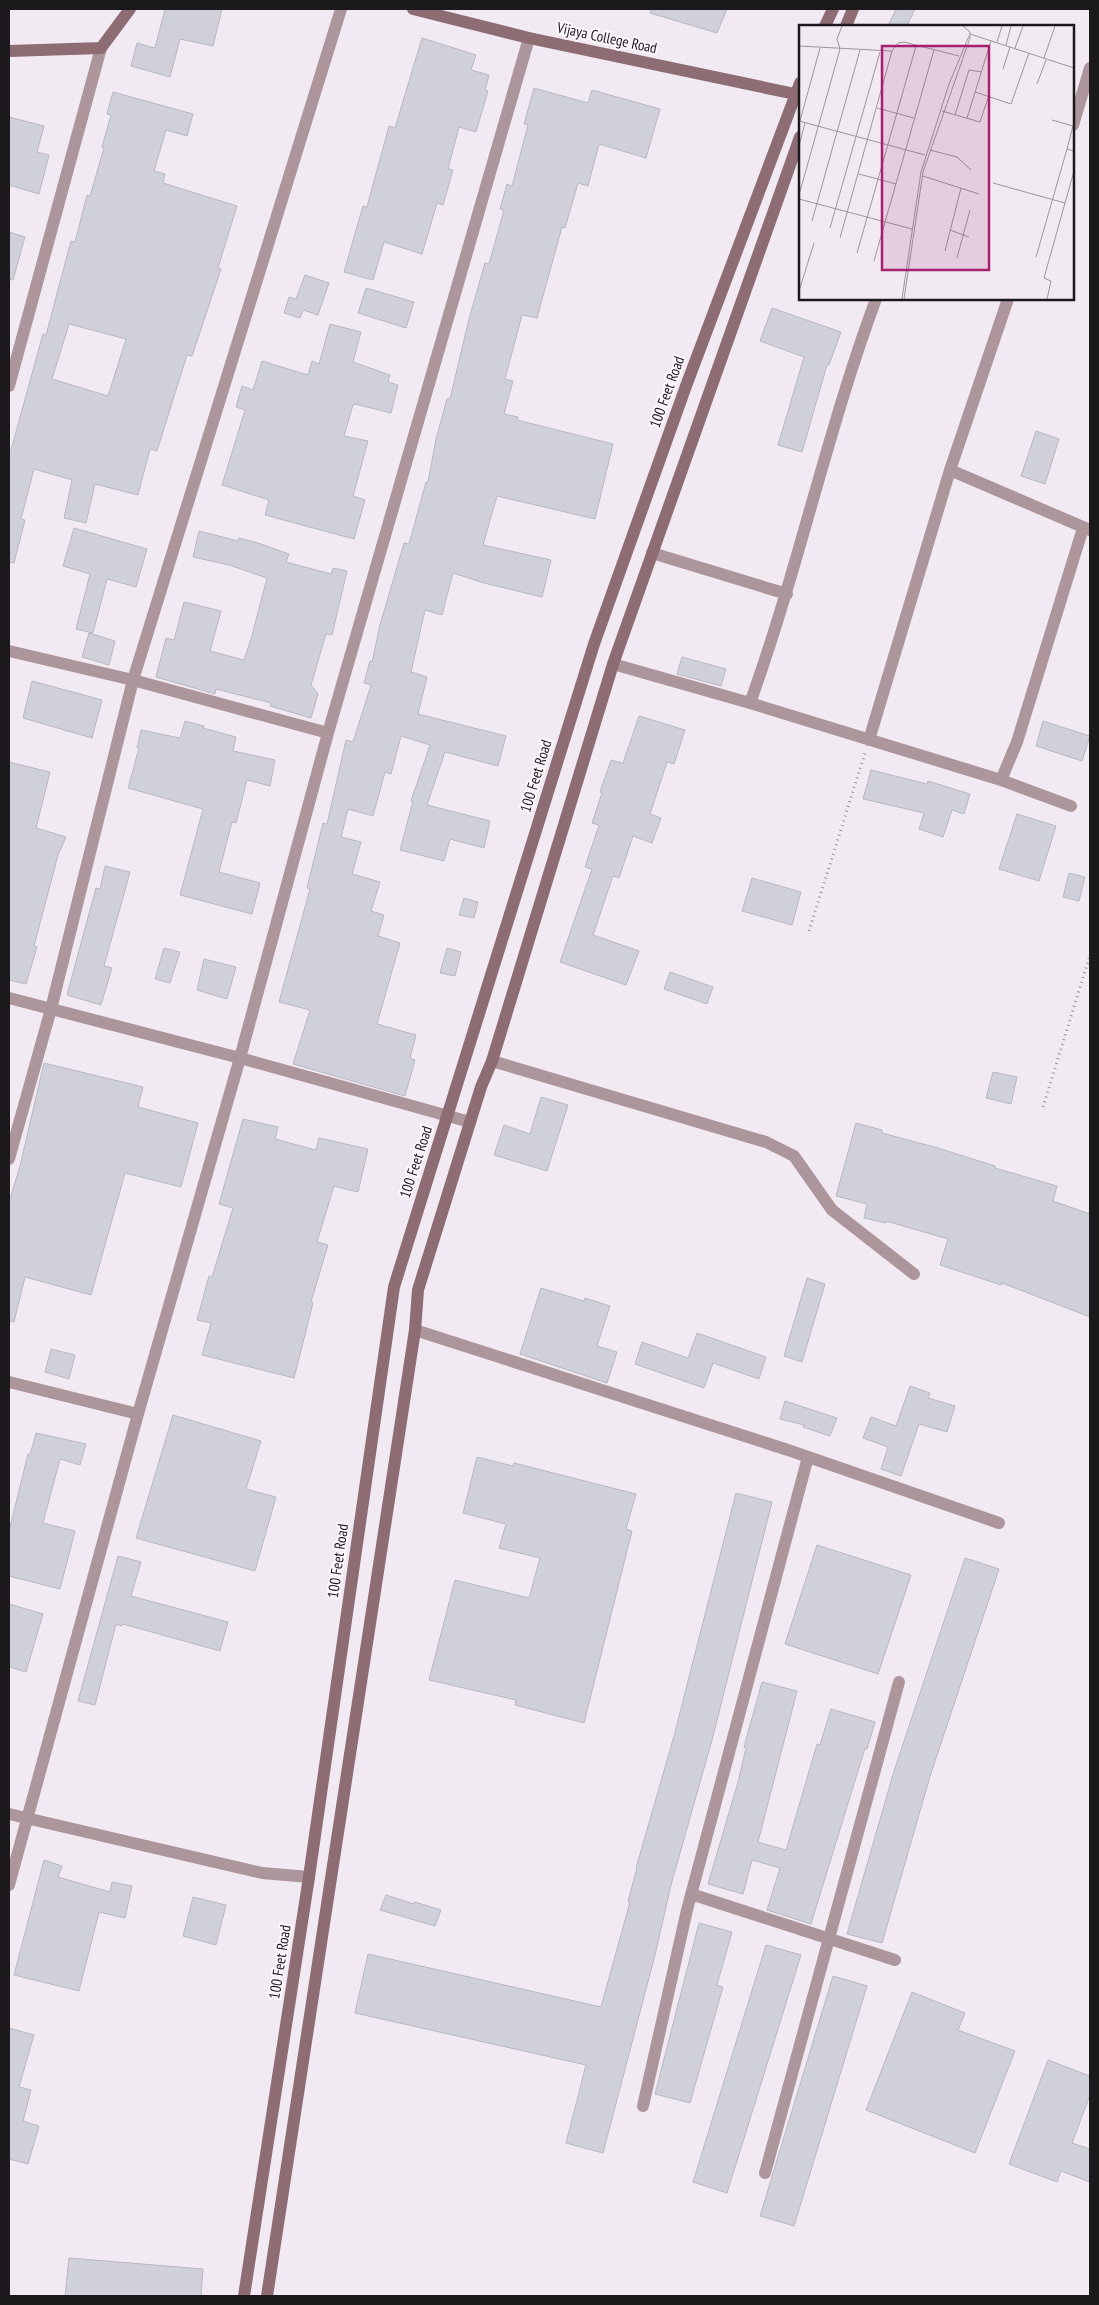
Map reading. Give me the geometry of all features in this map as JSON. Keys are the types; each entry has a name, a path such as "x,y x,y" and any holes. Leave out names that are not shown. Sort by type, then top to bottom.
{"street":[{"path":"9,386 101,48 130,9"},
{"path":"9,1159 51,1009 133,680 341,9"},
{"name":"Vijaya College Road","path":"413,9 530,38 798,88"},
{"path":"825,25 833,9"},
{"path":"846,25 853,9"},
{"path":"9,1885 138,1414 240,1058 328,733 530,38"},
{"path":"9,51 101,48"},
{"path":"1074,122 1090,68"},
{"name":"100 Feet Road","path":"244,2296 309,1877 394,1287 594,644 686,386 798,88"},
{"path":"267,2296 415,1330 418,1290 481,1087 492,1061 613,664 799,140"},
{"path":"750,703 787,594 856,354 876,300"},
{"path":"869,740 950,470 1008,300"},
{"path":"950,470 1087,529 1017,742 1001,780"},
{"path":"652,553 787,594"},
{"path":"9,651 133,680 328,733"},
{"path":"613,664 750,703 1001,780 1071,806"},
{"path":"9,998 240,1058 470,1122"},
{"path":"492,1061 766,1142 794,1156 832,1210 914,1274"},
{"path":"415,1330 808,1457 999,1523"},
{"path":"9,1382 138,1414"},
{"path":"643,2106 691,1894 808,1457"},
{"path":"766,2173 899,1682"},
{"path":"9,1814 262,1873 309,1877"},
{"path":"691,1894 895,1960"}],"path":[{"path":"809,932 869,740"},
{"path":"1043,1107 1090,955"}],"building":[{"path":"165,9 222,9 213,46 180,39 170,77 131,66 137,43 155,48"},
{"path":"651,9 727,9 717,33 650,13"},
{"path":"896,9 915,9 907,25 888,25"},
{"path":"422,38 476,55 471,70 489,75 485,90 488,91 476,132 459,127 448,169 453,170 443,205 437,203 422,254 384,242 373,280 344,272 363,206 367,207 389,126 395,128"},
{"path":"534,88 588,103 592,90 660,109 646,158 599,144 588,186 578,183 565,228 562,227 537,318 522,315 505,379 513,381 504,414 518,417 517,420 613,444 595,519 497,496 483,545 551,560 542,597 484,583 453,573 442,615 425,610 411,672 427,677 418,714 506,736 498,766 445,752 427,805 490,821 484,848 450,839 444,861 400,850 413,801 411,801 430,745 401,736 391,774 385,772 373,816 348,809 341,837 361,842 352,874 380,882 371,911 384,915 378,936 400,943 377,1024 416,1035 410,1058 415,1060 405,1096 293,1064 310,1010 279,1002 310,889 307,888 323,823 327,824 346,740 353,742 371,685 364,683 370,661 372,662 380,625 404,543 409,544 426,482 428,482 436,439 447,399 450,399 469,319 485,263 489,264 504,210 500,209 507,184 512,186 528,125 524,124"},
{"path":"113,92 193,114 187,136 166,130 154,171 165,174 163,183 237,206 218,268 221,269 192,356 187,355 157,451 150,449 138,495 95,484 86,523 64,518 72,480 34,469 21,519 25,520 14,563 9,562 9,450 11,450 43,334 46,335 71,241 75,242 87,195 90,196 104,148 102,147 111,115 107,114","holes":["69,324 126,339 108,396 52,379"]},
{"path":"9,117 44,126 37,152 49,155 39,194 9,185"},
{"path":"9,232 25,237 13,280 9,279"},
{"path":"305,275 329,283 318,315 303,310 300,318 284,313 289,297 296,299"},
{"path":"366,288 414,302 406,328 358,313"},
{"path":"772,308 841,332 829,365 827,365 802,452 778,445 804,357 760,341"},
{"path":"330,324 361,332 353,362 390,375 388,382 398,385 391,413 353,405 344,436 368,441 353,496 365,500 354,539 265,515 269,500 222,485 245,410 236,407 242,386 253,390 262,361 308,375 312,361 319,364"},
{"path":"1036,431 1059,439 1045,484 1021,476"},
{"path":"74,528 147,549 136,587 107,579 93,633 76,629 90,574 63,566"},
{"path":"199,531 238,541 239,538 261,544 289,554 286,562 331,574 333,568 347,571 332,635 326,634 311,685 318,694 311,718 270,706 271,703 216,689 215,694 156,677 166,638 174,640 184,602 221,611 210,651 244,660 251,639 267,578 229,565 193,557"},
{"path":"89,633 115,641 109,665 82,657"},
{"path":"682,657 726,669 721,686 677,674"},
{"path":"32,681 102,700 92,738 23,718"},
{"path":"639,716 685,730 674,764 667,762 650,814 661,818 652,843 633,836 619,878 613,876 593,935 639,951 626,985 560,962 592,869 585,867 599,825 592,823 602,793 600,792 611,760 623,763"},
{"path":"185,721 236,737 233,751 275,760 270,786 247,780 236,823 232,822 219,872 260,883 252,914 180,895 203,809 128,788 139,748 137,748 141,730 180,738"},
{"path":"1043,721 1090,736 1082,761 1036,746"},
{"path":"9,762 50,772 36,828 66,837 58,855 34,946 37,947 26,984 9,980"},
{"path":"871,770 927,784 928,781 970,794 964,814 952,810 943,837 919,829 924,813 863,799"},
{"path":"1017,814 1056,826 1039,881 999,869"},
{"path":"105,866 130,872 104,966 112,968 101,1005 67,995 96,888 100,889"},
{"path":"1069,873 1085,877 1079,901 1063,897"},
{"path":"752,878 801,892 792,925 742,911"},
{"path":"464,898 478,902 474,918 459,915"},
{"path":"164,948 180,952 170,983 155,979"},
{"path":"447,948 461,952 455,976 440,973"},
{"path":"204,959 236,967 227,999 197,990"},
{"path":"670,972 713,987 707,1004 664,989"},
{"path":"44,1063 143,1087 138,1107 198,1123 181,1187 125,1173 91,1295 25,1277 14,1322 9,1321 9,1202 20,1166"},
{"path":"993,1072 1017,1077 1011,1104 986,1098"},
{"path":"541,1097 568,1105 547,1171 494,1155 504,1125 530,1134"},
{"path":"243,1119 278,1127 275,1139 316,1150 319,1138 368,1149 358,1192 334,1186 317,1242 328,1245 311,1302 313,1303 294,1378 202,1355 211,1323 197,1320 209,1276 212,1277 233,1208 219,1204"},
{"path":"856,1123 882,1130 882,1133 938,1148 995,1166 995,1168 1057,1186 1053,1201 1090,1214 1090,1317 1002,1283 1001,1285 940,1265 948,1239 886,1221 886,1223 864,1218 867,1204 836,1196"},
{"path":"807,1278 825,1284 802,1362 784,1356"},
{"path":"541,1288 584,1301 585,1298 610,1306 597,1346 617,1352 607,1383 520,1354"},
{"path":"697,1333 766,1357 759,1379 713,1363 704,1388 635,1364 642,1342 688,1358"},
{"path":"51,1349 75,1355 69,1379 45,1372"},
{"path":"910,1386 930,1393 928,1398 955,1406 947,1432 919,1424 901,1476 881,1469 888,1447 863,1438 871,1417 896,1426"},
{"path":"785,1401 837,1418 830,1436 803,1427 804,1425 780,1419"},
{"path":"173,1415 261,1441 246,1489 276,1497 255,1571 136,1538"},
{"path":"36,1433 86,1444 80,1465 60,1459 43,1523 75,1531 60,1589 9,1576 9,1531 28,1454 30,1455"},
{"path":"477,1457 513,1466 514,1463 636,1494 626,1529 632,1531 584,1723 515,1705 516,1700 429,1680 455,1580 529,1598 540,1558 499,1548 506,1524 463,1513"},
{"path":"736,1493 772,1502 712,1740 671,1885 655,1955 603,2153 566,2143 586,2065 355,2013 368,1954 601,2007 630,1902 628,1901 636,1868 674,1736"},
{"path":"817,1545 911,1575 878,1674 785,1644"},
{"path":"118,1556 141,1562 131,1596 228,1622 220,1651 123,1624 122,1626 116,1624 95,1705 78,1701"},
{"path":"965,1558 999,1569 931,1773 882,1943 847,1934 894,1771"},
{"path":"9,1604 43,1614 26,1672 9,1667"},
{"path":"762,1682 797,1691 758,1842 786,1850 817,1744 820,1745 831,1709 875,1722 867,1749 865,1748 811,1924 767,1910 780,1868 752,1860 743,1894 708,1884 738,1782 746,1748 744,1747"},
{"path":"44,1860 62,1866 58,1877 110,1892 112,1882 132,1886 125,1918 99,1912 79,1991 14,1975"},
{"path":"386,1895 441,1910 435,1926 380,1910"},
{"path":"193,1897 226,1905 216,1945 183,1936"},
{"path":"699,1923 732,1932 717,1985 723,1987 690,2103 655,2094"},
{"path":"766,1945 801,1955 727,2193 693,2182"},
{"path":"833,1976 867,1986 794,2226 760,2216"},
{"path":"912,1992 965,2013 958,2030 1015,2051 975,2153 866,2110"},
{"path":"9,2028 34,2035 19,2087 31,2090 23,2121 39,2126 28,2164 9,2159"},
{"path":"1048,2060 1090,2076 1090,2095 1072,2143 1090,2149 1090,2182 1061,2171 1057,2182 1009,2164"},
{"path":"69,2258 203,2269 201,2296 65,2296"}]}
